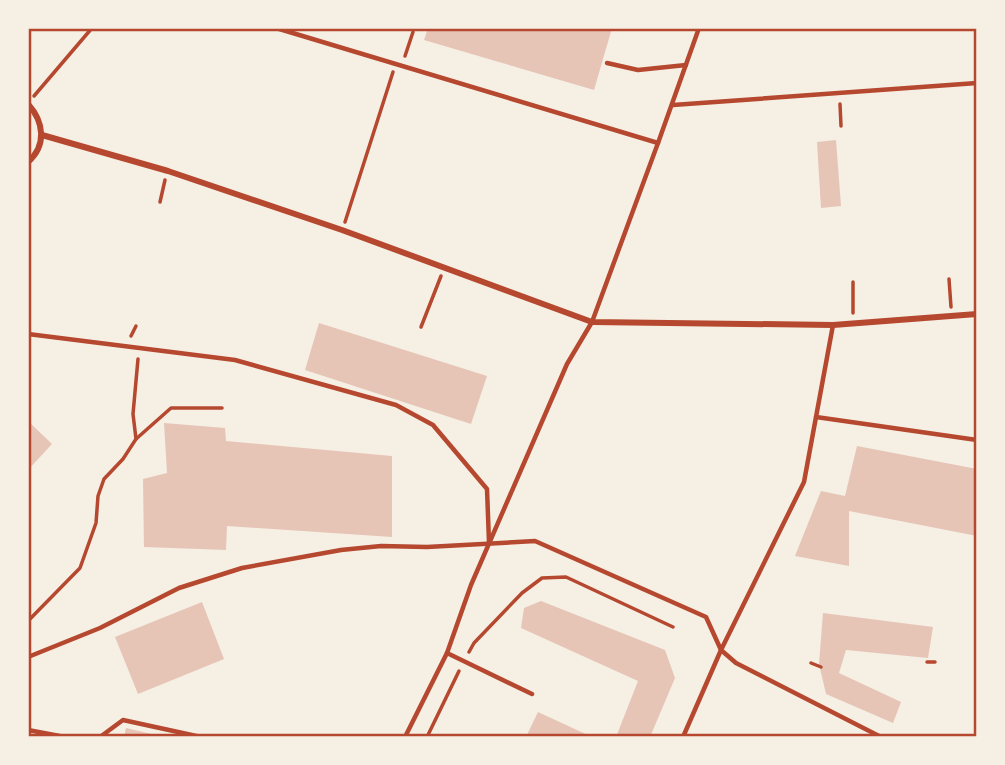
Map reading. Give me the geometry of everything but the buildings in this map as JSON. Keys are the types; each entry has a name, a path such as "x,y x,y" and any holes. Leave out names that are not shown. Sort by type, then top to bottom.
{"street":[{"path":"28,104 40,124 42,135 39,147 28,162"},
{"path":"42,135 168,171 342,230 592,322 833,325 977,314"}],"lane":[{"path":"276,28 658,143"},
{"path":"405,737 447,653 489,543 561,376 592,322 699,28"},
{"path":"607,63 638,70 686,65"},
{"path":"673,105 977,83"},
{"path":"683,737 804,482 833,325"},
{"path":"28,334 236,360 396,405 433,425 487,489 489,543"},
{"path":"816,417 977,440"},
{"path":"28,656 100,628 179,588 242,568 341,550 380,546 427,547 535,541 706,617 722,650 736,663 881,737"},
{"path":"447,653 532,694"},
{"path":"100,737 122,720 201,737"},
{"path":"28,730 65,737"}],"path":[{"path":"28,104 92,28"},
{"path":"402,67 413,32"},
{"path":"342,230 396,65"},
{"path":"839,94 841,126"},
{"path":"160,202 168,171"},
{"path":"421,327 444,268"},
{"path":"949,279 951,316"},
{"path":"853,282 853,323"},
{"path":"130,338 136,326"},
{"path":"135,439 133,414 140,348"},
{"path":"28,621 80,568 94,531 98,496 104,479 123,459 135,439 171,408 222,408"},
{"path":"427,737 474,643 522,593 542,578 566,578 673,627"},
{"path":"927,662 935,663"},
{"path":"811,663 821,667"}]}
